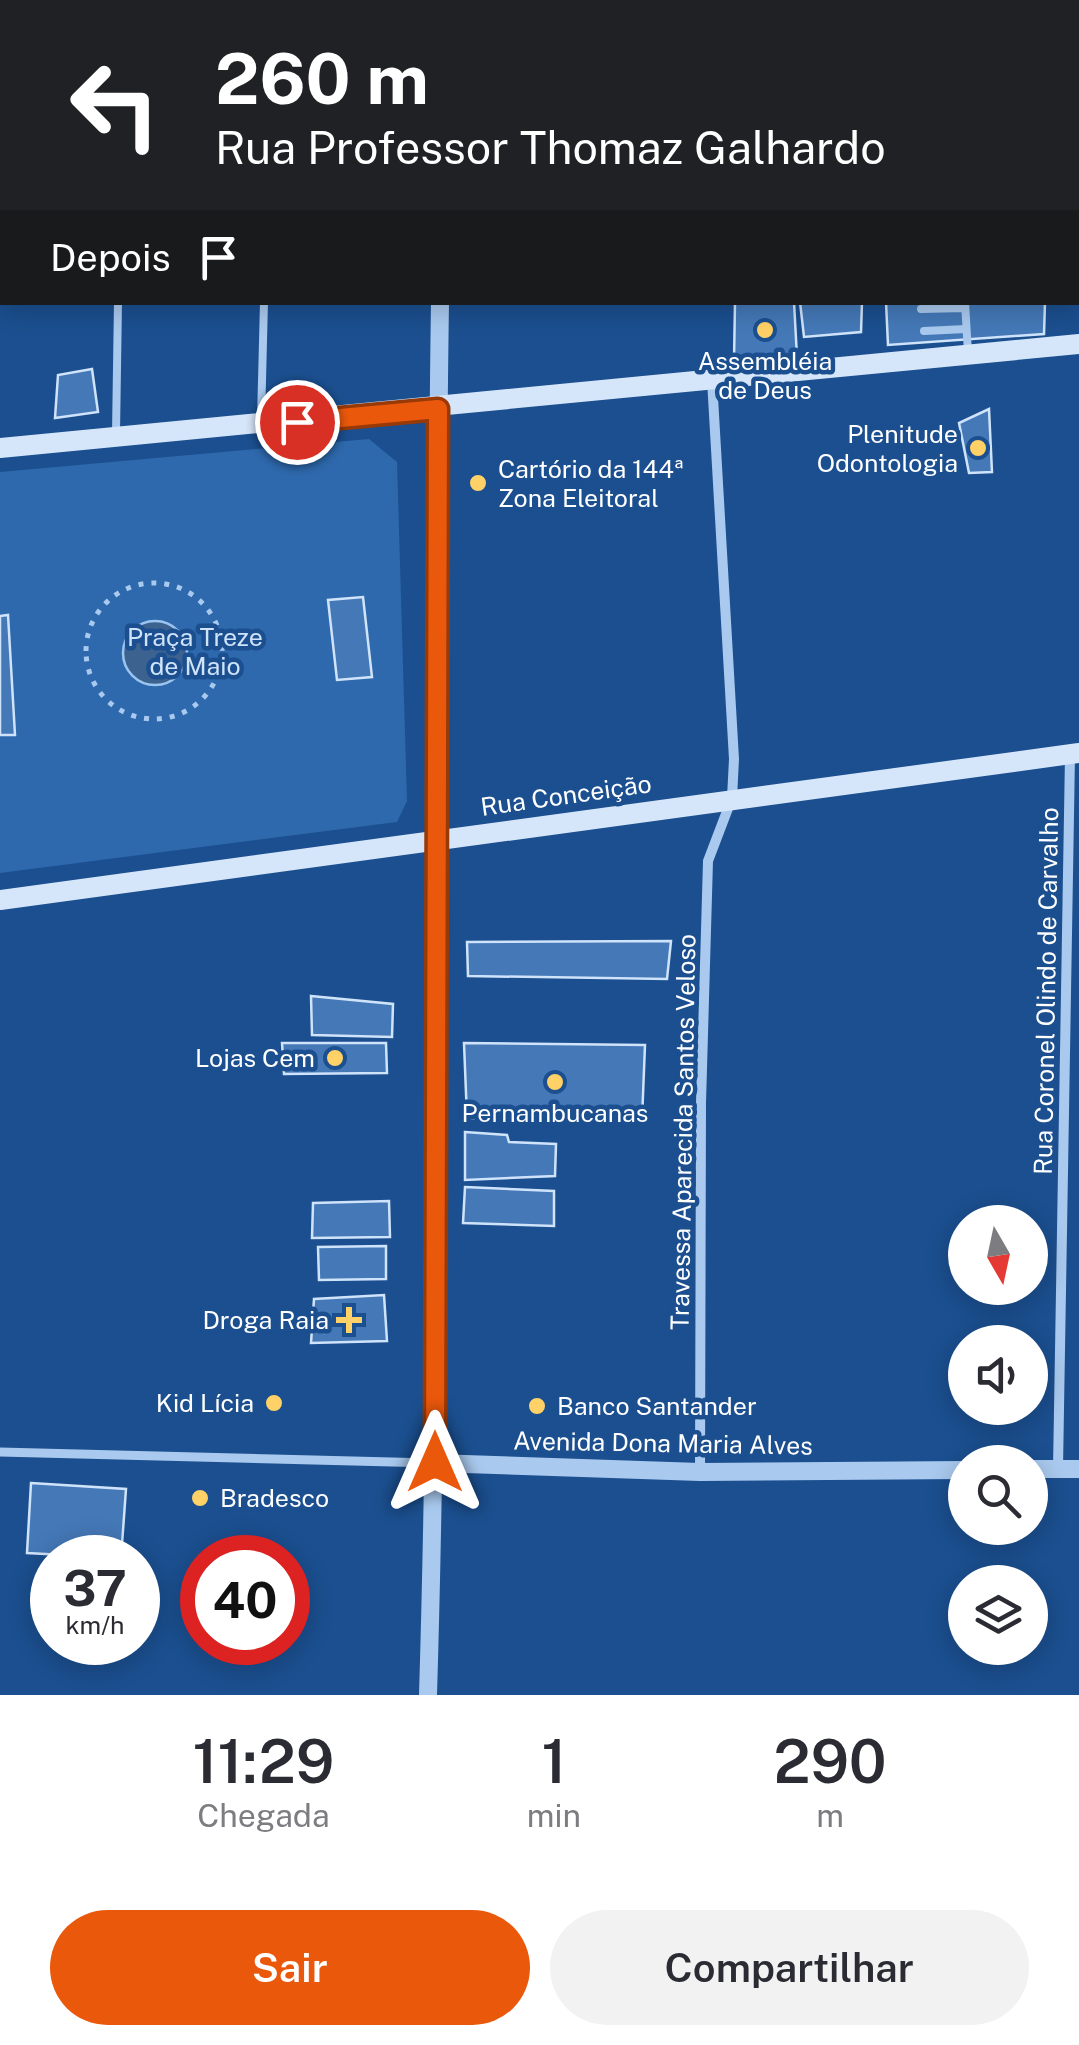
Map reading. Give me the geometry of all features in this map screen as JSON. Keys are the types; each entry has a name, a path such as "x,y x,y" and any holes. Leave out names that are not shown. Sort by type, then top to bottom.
{"main road":[{"path":"0,448 438,409 1079,344"},
{"name":"Rua Conceição","path":"0,900 1074,753"}],"street":[{"path":"428,1695 435,1462 434,838 440,305"},
{"name":"Travessa Aparecida Santos Veloso","path":"700,1472 701,1103 708,879 714,844 732,798 734,759 712,379"},
{"name":"Rua Coronel Olindo de Carvalho","path":"1058,1469 1074,753"},
{"name":"Avenida Dona Maria Alves","path":"0,1452 700,1472 948,1470"},
{"path":"1048,1469 1079,1469"}],"lane":[{"path":"116,438 118,305"},
{"path":"261,425 264,305"},
{"path":"920,309 965,305 968,354"},
{"path":"924,331 966,329"}],"path":[{"path":"147,583 170,584 192,594 208,610 219,630 222,654 218,676 206,696 187,710 167,718 145,718 124,713 100,692 86,662 86,641 106,603 124,590 147,583"}],"green space":[{"name":"Praça Treze de Maio","path":"369,439 397,462 407,801 397,822 0,873 0,472"}],"shaded area":[{"path":"155,621 177,631 187,653 177,675 155,685 133,675 123,653 133,631"}],"building":[{"name":"Assembléia de Deus","path":"735,305 794,305 797,357 734,361"},
{"path":"800,305 862,305 861,332 804,337"},
{"path":"886,305 1045,305 1044,334 888,345"},
{"path":"92,369 98,412 55,418 58,375"},
{"name":"Plenitude Odontologia","path":"989,409 992,472 969,473 959,423"},
{"path":"363,597 372,677 337,680 328,600"},
{"path":"8,615 15,735 0,735 0,616"},
{"path":"671,941 667,979 468,976 467,942"},
{"path":"311,996 393,1004 392,1037 312,1035"},
{"name":"Lojas Cem","path":"282,1043 386,1043 387,1073 284,1074"},
{"name":"Pernambucanas","path":"464,1043 645,1045 642,1120 467,1118"},
{"path":"465,1132 507,1135 509,1142 556,1144 555,1176 465,1180"},
{"path":"465,1187 554,1191 554,1226 463,1223"},
{"path":"389,1201 390,1237 312,1238 313,1203"},
{"path":"386,1246 386,1279 319,1280 318,1247"},
{"name":"Droga Raia","path":"384,1295 387,1341 311,1343 314,1299"},
{"path":"31,1483 126,1489 123,1535 30,1535 27,1553"}],"place":[{"name":"Assembléia de Deus","path":"765,330"},
{"name":"Plenitude Odontologia","path":"978,448"},
{"name":"Cartório da 144ª Zona Eleitoral","path":"478,483"},
{"name":"Lojas Cem","path":"335,1058"},
{"name":"Pernambucanas","path":"555,1082"},
{"name":"Droga Raia","path":"349,1320"},
{"name":"Kid Lícia","path":"274,1403"},
{"name":"Banco Santander","path":"537,1406"},
{"name":"Bradesco","path":"200,1498"}],"route":[{"path":"297,422 438,409 435,1462"}]}
